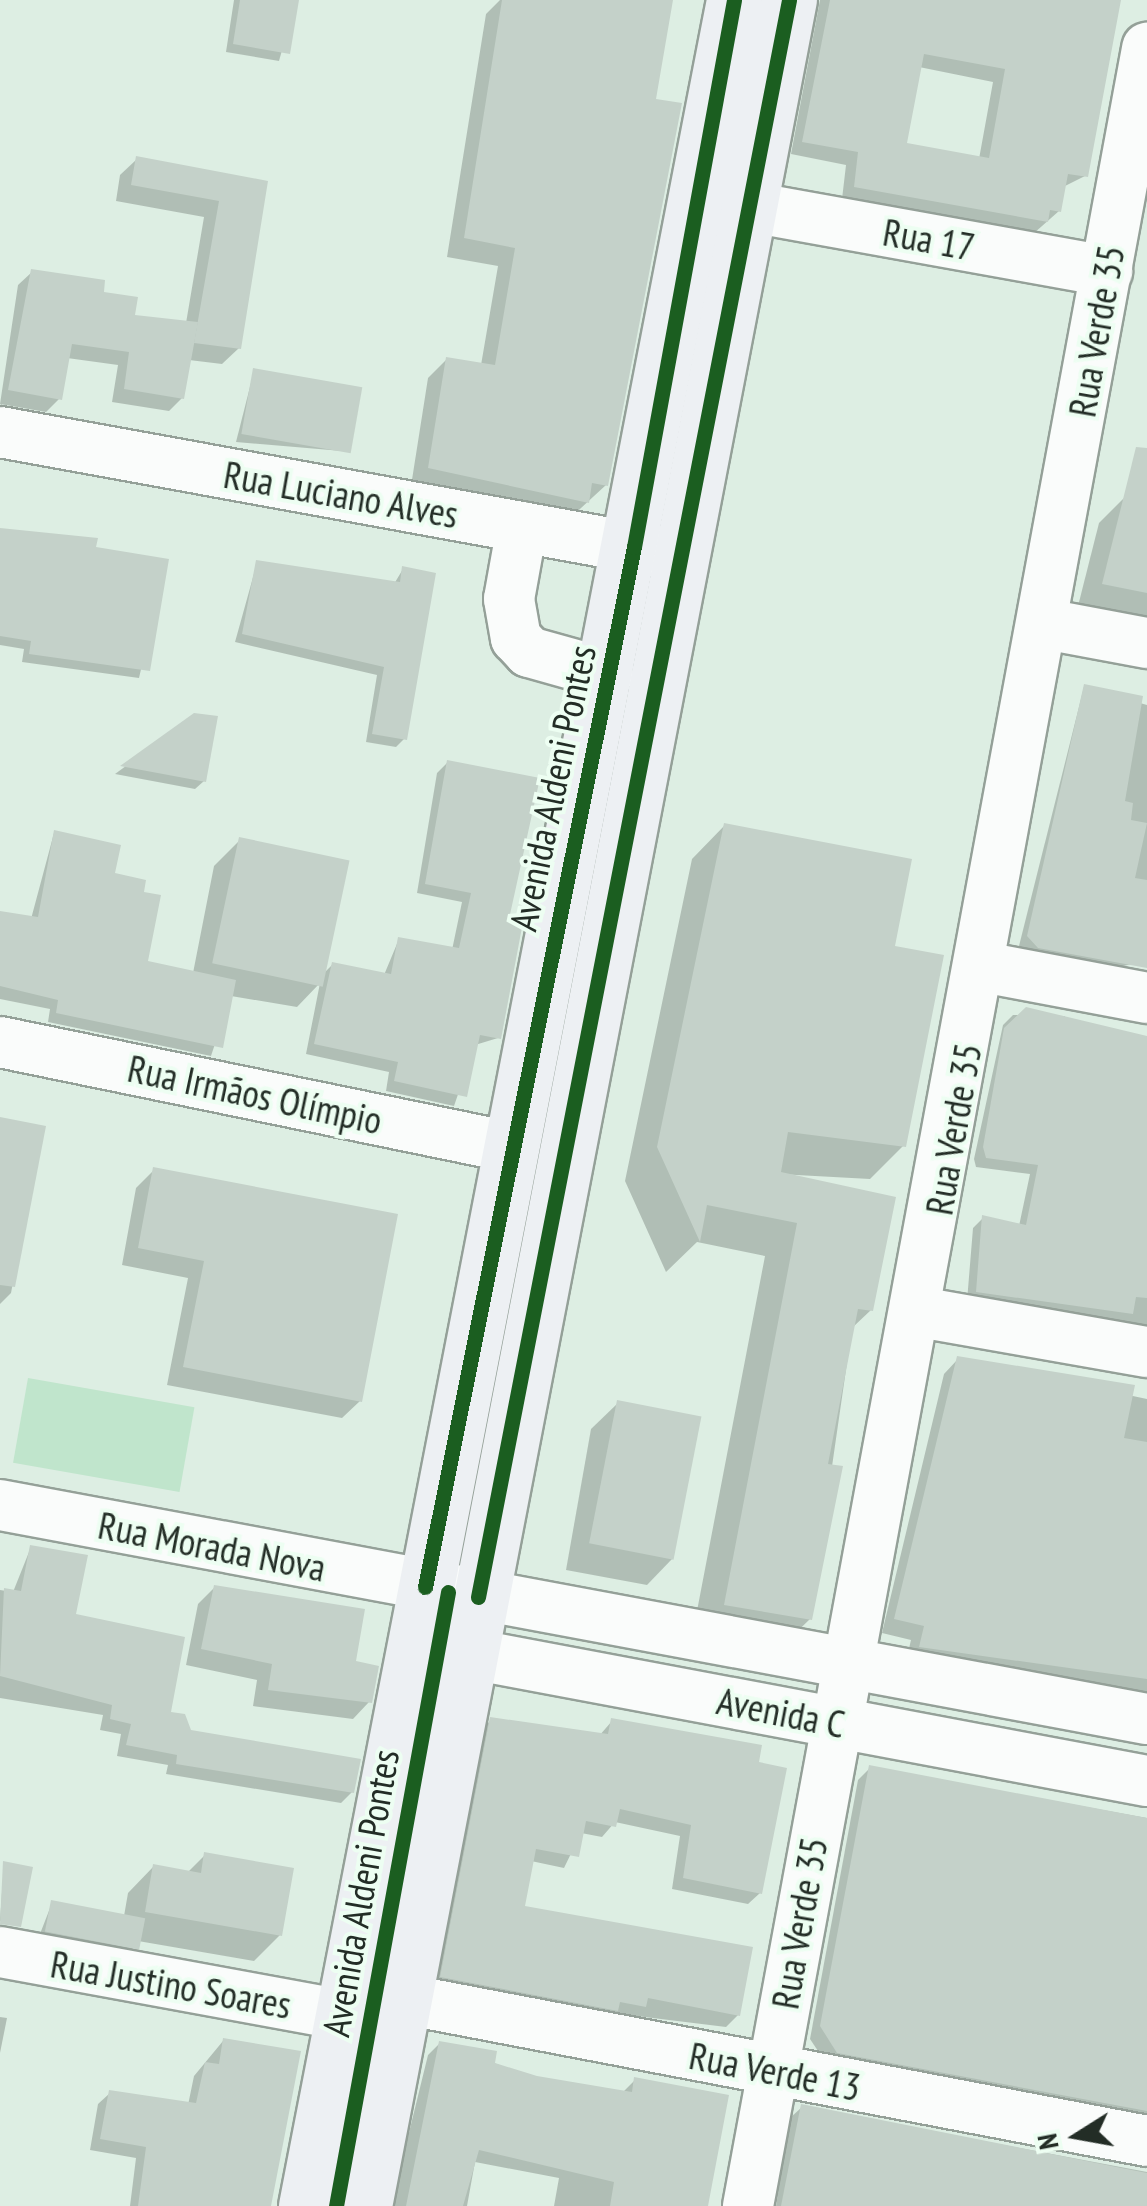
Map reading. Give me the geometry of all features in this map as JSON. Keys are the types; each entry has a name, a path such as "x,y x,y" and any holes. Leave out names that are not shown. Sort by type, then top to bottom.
{"main road":[{"name":"Avenida Aldeni Pontes","path":"364,2206 478,1598 658,552 734,0"},
{"name":"Avenida Aldeni Pontes","path":"306,2206 510,1146 608,674 658,552 751,207 790,0"}],"street":[{"name":"Rua Verde 35","path":"748,2206 836,1723 854,1668 1106,271 1141,109 1147,48"},
{"name":"Rua 17","path":"751,207 1106,271"},
{"name":"Rua Luciano Alves","path":"0,432 658,552"},
{"path":"522,527 509,599 516,638 529,652 608,674"},
{"path":"1045,624 1147,643"},
{"path":"983,967 1147,998"},
{"name":"Rua Irmãos Olímpio","path":"0,1042 510,1146"},
{"path":"919,1312 1147,1352"},
{"name":"Rua Morada Nova","path":"0,1506 425,1587"},
{"name":"Avenida C","path":"425,1587 1147,1720"},
{"name":"Avenida C","path":"414,1644 1147,1781"},
{"name":"Rua Justino Soares","path":"0,1952 342,2015"},
{"name":"Rua Verde 13","path":"404,2000 1147,2141"}],"green space":[{"path":"28,1378 194,1407 179,1492 13,1463"}],"building":[{"path":"240,0 299,0 290,54 233,44"},
{"path":"502,0 673,0 656,99 682,103 608,486 592,483 589,503 428,468 446,357 495,365 515,248 464,238"},
{"path":"830,0 1121,0 1088,177 1068,174 1061,212 1050,210 1048,222 854,187 858,152 802,142","holes":["924,54 1005,69 989,158 907,143"]},
{"path":"136,156 268,181 241,349 194,343 219,201 131,185"},
{"path":"31,269 105,280 104,292 138,297 135,315 198,322 184,399 124,389 129,352 72,344 62,400 8,390"},
{"path":"253,368 362,387 351,453 241,434"},
{"path":"1136,447 1147,448 1147,593 1102,584"},
{"path":"0,528 98,538 96,547 169,559 150,671 29,654 31,641 0,636"},
{"path":"256,560 400,582 402,566 436,573 407,740 372,734 384,667 242,634"},
{"path":"1084,684 1143,696 1125,801 1133,803 1131,820 1147,823 1135,878 1147,880 1147,968 1038,948 1027,936"},
{"path":"194,713 218,716 206,782 120,766"},
{"path":"447,760 540,778 509,919 523,922 501,1039 480,1035 467,1097 394,1081 398,1062 314,1044 332,962 391,974 398,937 459,948 471,893 425,884"},
{"path":"724,823 912,859 895,946 944,955 906,1147 788,1132 781,1172 896,1197 873,1311 858,1309 828,1464 843,1466 812,1620 724,1605 797,1223 707,1205 700,1242 657,1147"},
{"path":"54,830 121,845 115,873 146,880 144,892 161,895 148,961 236,980 223,1048 56,1013 58,1000 0,986 0,911 38,917"},
{"path":"239,837 350,860 323,987 212,963"},
{"path":"1026,1007 1147,1036 1147,1298 1136,1297 1133,1314 976,1292 982,1215 1026,1225 1038,1165 986,1158 983,1147 1004,1028"},
{"path":"0,1117 46,1126 15,1287 0,1285"},
{"path":"153,1167 398,1214 362,1402 183,1367 204,1261 138,1248"},
{"path":"957,1356 1135,1385 1124,1438 1147,1442 1147,1679 919,1647 924,1626 894,1619"},
{"path":"617,1400 701,1416 674,1560 589,1543"},
{"path":"30,1545 88,1555 76,1614 185,1637 171,1712 185,1714 191,1730 361,1759 354,1793 176,1764 177,1755 126,1745 131,1724 110,1719 112,1705 0,1676 4,1588 21,1591"},
{"path":"214,1585 365,1609 356,1661 379,1666 372,1703 268,1690 272,1664 201,1649"},
{"path":"490,1717 608,1734 611,1718 762,1745 759,1762 787,1768 762,1894 683,1878 691,1825 620,1809 616,1827 586,1821 579,1857 536,1849 525,1906 753,1947 740,2016 648,1998 646,2007 620,2002 618,2011 440,1977"},
{"path":"869,1765 1147,1818 1147,2111 837,2053 820,2026"},
{"path":"204,1852 294,1868 282,1936 145,1912 153,1864 201,1873"},
{"path":"3,1861 33,1867 21,1927 0,1924"},
{"path":"51,1900 145,1918 139,1950 45,1931"},
{"path":"223,2038 301,2051 271,2206 138,2206 146,2147 100,2139 109,2090 196,2103 205,2062 219,2064"},
{"path":"439,2041 497,2051 495,2063 537,2076 632,2092 634,2077 729,2095 708,2206 610,2206 614,2182 479,2150 463,2206 406,2206"},
{"path":"801,2104 1147,2173 1147,2206 781,2206"}],"cycle path":[{"path":"425,1587 634,547 734,0"},
{"path":"478,1597 789,0"},
{"path":"336,2206 448,1592"}]}
